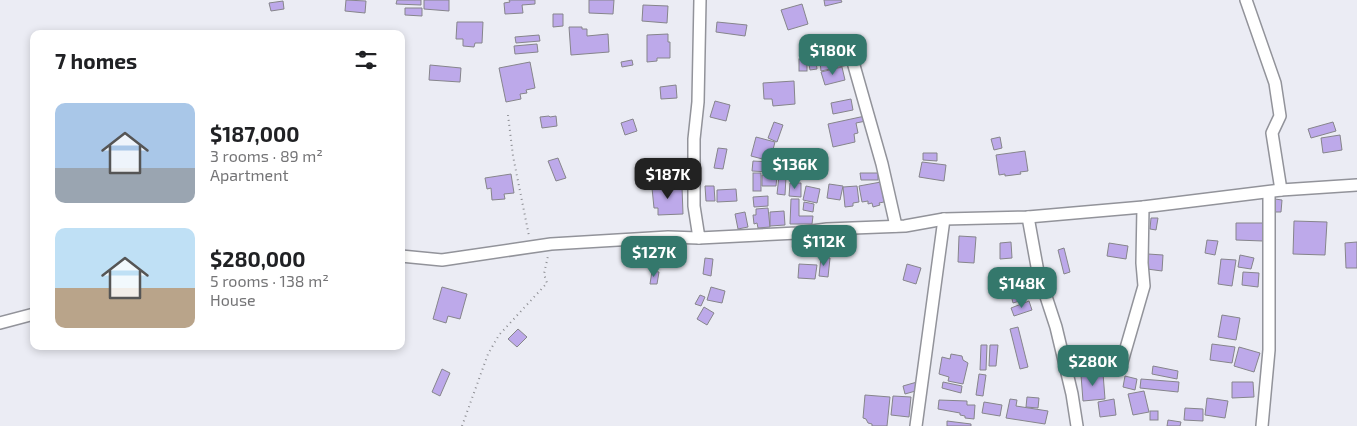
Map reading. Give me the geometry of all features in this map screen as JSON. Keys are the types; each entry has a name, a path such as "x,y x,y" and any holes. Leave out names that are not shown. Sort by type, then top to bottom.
{"street":[{"path":"699,238 694,206 694,139 698,102 700,0"},
{"path":"1246,0 1275,82 1280,116 1272,133 1281,190"},
{"path":"853,62 882,164 896,226"},
{"path":"405,256 442,260 551,244 668,237 699,238 797,233 827,229 896,226 944,219 1028,218 1143,207 1281,190 1357,185"},
{"path":"1262,426 1269,350 1269,192"},
{"path":"1122,362 1144,286 1142,263 1143,207"},
{"path":"1028,218 1038,272 1056,328 1072,394 1076,426"},
{"path":"916,426 944,219"},
{"path":"0,323 30,315"}],"path":[{"path":"508,115 513,156 531,248"},
{"path":"462,426 488,354 499,335 547,283 544,274 551,244"}],"building":[{"path":"346,0 366,1 365,13 345,11"},
{"path":"397,0 421,0 421,5 396,4"},
{"path":"424,0 449,0 449,11 424,9"},
{"path":"509,0 535,0 535,4 522,5 523,13 505,14 504,3 510,2"},
{"path":"589,0 614,0 613,14 589,13"},
{"path":"824,0 841,0 842,2 825,6"},
{"path":"283,1 284,9 271,11 269,3"},
{"path":"802,4 808,24 788,30 781,10"},
{"path":"643,5 668,6 667,23 642,21"},
{"path":"405,8 422,8 422,16 405,15"},
{"path":"553,14 563,14 563,26 553,27"},
{"path":"457,22 483,22 482,43 475,43 474,47 463,46 463,39 456,39"},
{"path":"717,22 747,25 745,36 716,32"},
{"path":"569,27 587,29 587,36 608,34 609,52 571,55"},
{"path":"668,34 670,58 657,58 657,61 647,62 647,35"},
{"path":"539,35 540,41 516,43 515,37"},
{"path":"537,44 538,52 515,54 514,46"},
{"path":"844,45 846,53 829,57 827,49"},
{"path":"815,53 817,69 810,70 807,54"},
{"path":"846,57 848,65 821,71 820,62"},
{"path":"799,59 807,59 807,71 799,71"},
{"path":"632,60 633,65 622,67 621,62"},
{"path":"530,62 535,88 526,90 527,93 520,94 521,99 506,102 499,68"},
{"path":"430,65 461,68 460,82 429,80"},
{"path":"842,67 845,80 825,85 821,72"},
{"path":"794,81 795,104 773,106 772,99 764,99 763,83"},
{"path":"676,85 677,98 661,99 660,87"},
{"path":"851,99 853,110 833,114 831,103"},
{"path":"715,101 730,105 726,121 710,117"},
{"path":"556,116 557,126 542,128 540,117"},
{"path":"865,116 866,121 856,123 858,133 854,134 855,142 833,147 828,124"},
{"path":"633,119 637,131 625,135 621,123"},
{"path":"774,122 783,125 777,142 768,138"},
{"path":"1333,122 1336,131 1311,138 1308,129"},
{"path":"1340,135 1342,150 1323,153 1321,138"},
{"path":"756,137 775,142 770,161 751,156"},
{"path":"1000,137 1002,148 994,150 991,139"},
{"path":"718,148 727,149 723,169 714,168"},
{"path":"1025,151 1028,171 1020,172 1021,174 999,175 996,155"},
{"path":"923,153 937,153 937,161 923,160"},
{"path":"558,158 566,178 556,181 548,161"},
{"path":"753,161 770,162 769,172 752,171"},
{"path":"922,162 946,165 944,181 919,177"},
{"path":"753,173 761,173 761,191 753,191"},
{"path":"860,173 878,173 878,180 861,180"},
{"path":"511,174 514,193 504,194 505,199 492,200 491,188 487,189 485,178"},
{"path":"762,175 777,176 776,186 762,186"},
{"path":"779,176 786,177 785,195 777,194"},
{"path":"881,182 884,202 873,207 872,203 868,204 868,201 862,202 859,186"},
{"path":"790,183 801,183 801,197 789,196"},
{"path":"829,184 843,186 840,200 827,198"},
{"path":"705,186 714,186 715,201 706,201"},
{"path":"806,186 820,189 817,203 803,200"},
{"path":"857,186 859,202 853,203 853,206 845,207 843,187"},
{"path":"682,187 683,214 658,215 658,208 654,208 652,188"},
{"path":"736,189 737,201 717,202 717,190"},
{"path":"768,196 768,206 754,207 753,197"},
{"path":"791,199 799,199 799,216 813,216 812,224 790,224"},
{"path":"1275,199 1282,200 1281,212 1274,212"},
{"path":"804,202 814,204 813,212 803,210"},
{"path":"768,208 770,227 758,228 757,223 754,224 753,215 756,215 756,209"},
{"path":"784,211 785,225 770,226 770,212"},
{"path":"745,212 748,227 738,229 735,214"},
{"path":"1151,218 1158,218 1156,230 1150,229"},
{"path":"1294,221 1327,222 1325,255 1293,254"},
{"path":"1236,223 1264,223 1263,241 1236,240"},
{"path":"959,236 976,237 974,263 958,262"},
{"path":"1207,240 1218,241 1215,255 1205,253"},
{"path":"1011,242 1012,258 1000,259 1000,243"},
{"path":"1357,242 1357,268 1346,268 1345,243"},
{"path":"1109,243 1128,246 1126,259 1107,256"},
{"path":"1064,248 1070,272 1064,274 1058,250"},
{"path":"1148,254 1163,255 1162,271 1147,269"},
{"path":"1240,255 1254,258 1251,269 1238,267"},
{"path":"821,257 830,258 828,277 819,276"},
{"path":"705,258 713,259 711,276 703,274"},
{"path":"1221,259 1236,260 1232,286 1218,284"},
{"path":"799,264 817,265 815,279 798,278"},
{"path":"907,264 921,268 916,284 903,280"},
{"path":"652,271 659,272 657,284 650,284"},
{"path":"1243,272 1259,273 1258,287 1242,285"},
{"path":"1022,283 1026,299 1013,303 1009,287"},
{"path":"442,287 467,294 460,319 448,316 446,323 433,319"},
{"path":"711,287 725,291 722,303 707,300"},
{"path":"700,295 705,297 701,306 695,304"},
{"path":"1029,301 1032,310 1014,316 1011,308"},
{"path":"704,307 714,313 707,325 697,319"},
{"path":"1222,315 1240,318 1236,340 1218,337"},
{"path":"1018,327 1028,367 1020,369 1010,329"},
{"path":"518,329 527,337 517,347 508,339"},
{"path":"1212,344 1235,347 1232,363 1210,360"},
{"path":"981,345 987,345 986,370 980,370"},
{"path":"990,345 998,345 996,366 989,366"},
{"path":"1239,347 1260,353 1254,372 1234,366"},
{"path":"951,354 962,356 963,360 968,363 963,384 948,381 949,377 939,374 942,357 950,359"},
{"path":"1099,357 1100,369 1077,371 1076,359"},
{"path":"1153,366 1178,371 1177,379 1152,374"},
{"path":"442,369 450,373 440,396 432,392"},
{"path":"1103,373 1105,399 1083,401 1081,375"},
{"path":"979,374 986,375 983,396 976,395"},
{"path":"1125,376 1137,379 1135,390 1123,387"},
{"path":"1141,379 1179,382 1178,392 1140,388"},
{"path":"917,382 919,390 905,394 903,386"},
{"path":"943,382 962,386 961,393 942,388"},
{"path":"1232,382 1253,382 1254,397 1232,398"},
{"path":"1144,391 1149,412 1133,415 1128,394"},
{"path":"865,395 890,397 887,426 872,426 863,418"},
{"path":"893,396 911,397 909,417 891,415"},
{"path":"1027,397 1039,398 1038,408 1026,407"},
{"path":"1207,398 1228,401 1225,418 1205,415"},
{"path":"1010,399 1017,400 1016,406 1048,411 1045,424 1006,418"},
{"path":"1114,399 1116,415 1100,417 1098,402"},
{"path":"939,400 967,401 967,405 975,405 974,419 965,418 960,413 938,409"},
{"path":"984,402 1002,405 1000,416 982,413"},
{"path":"1185,408 1203,409 1203,421 1184,420"},
{"path":"1150,411 1158,411 1158,420 1150,420"},
{"path":"1168,420 1181,422 1180,426 1167,426"},
{"path":"947,421 971,424 971,426 947,426"}]}
